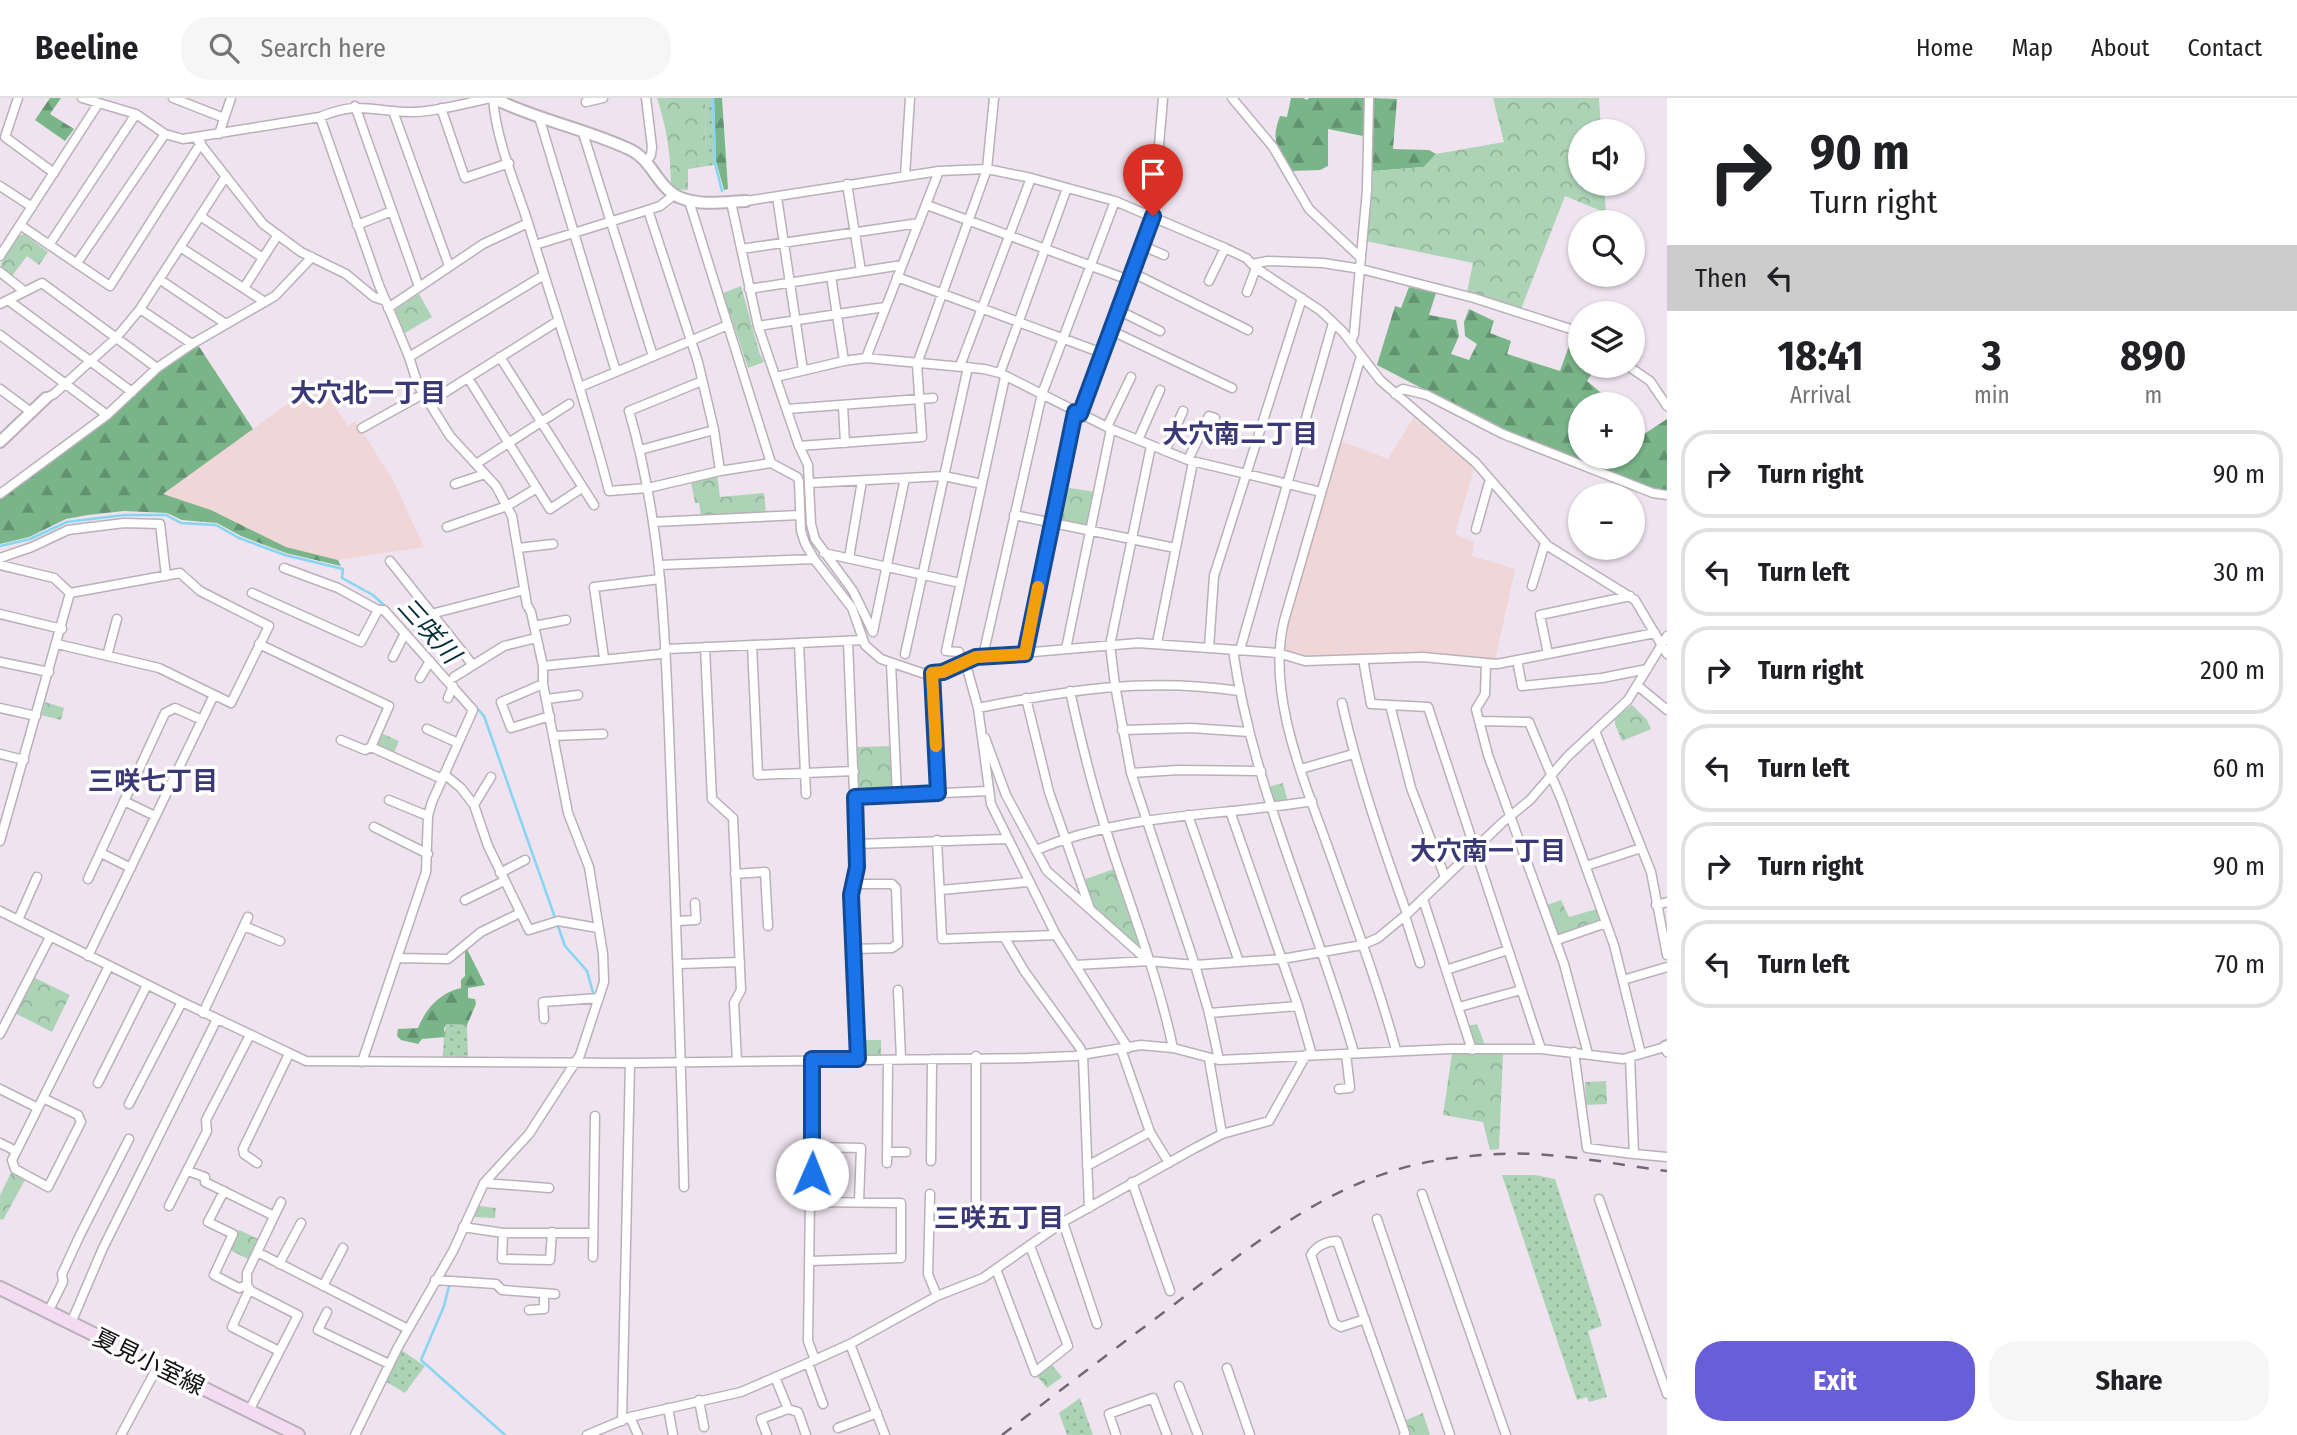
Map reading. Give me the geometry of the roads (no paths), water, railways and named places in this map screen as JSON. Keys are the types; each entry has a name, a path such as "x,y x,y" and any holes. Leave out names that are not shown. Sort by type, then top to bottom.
{"main road":[{"name":"夏見小室線","path":"0,1288 249,1411 274,1430 298,1435"}],"street":[{"path":"18,98 5,137 54,173"},
{"path":"82,98 136,114 165,134 198,141 219,134 320,117 355,106 412,112 492,98 631,150 646,162 667,191 690,201 746,201 939,171 987,169 1115,201 1225,248 1302,298 1334,323 1380,380 1476,463 1545,543 1630,596 1640,606 1667,654"},
{"path":"173,98 224,118"},
{"path":"219,134 231,98"},
{"path":"492,98 509,163 580,387 609,491 648,488 720,471 771,463 797,477 801,531 814,559 852,608 863,640 871,652 891,663 909,670 932,673 943,672 983,656 1157,643 1278,653 1306,661 1443,658 1497,664 1655,633"},
{"path":"586,102 603,98"},
{"path":"646,98 652,147 646,162"},
{"path":"905,176 910,98"},
{"path":"799,446 922,437 916,364 987,169 994,98"},
{"path":"1025,654 1051,523 1078,413 1153,216 1163,98"},
{"path":"1232,98 1272,148 1309,209 1361,258"},
{"path":"1351,342 1354,334 1367,190 1370,98"},
{"path":"0,256 4,242 20,225 98,104"},
{"path":"355,106 419,287"},
{"path":"441,107 464,178 509,163"},
{"path":"393,111 449,266"},
{"path":"49,245 136,114"},
{"path":"320,117 357,225 423,394 450,436 496,486 512,516 524,590 543,666 543,684 568,813 589,867 603,954 604,982 580,1055 529,1134 484,1183 453,1251 408,1329 355,1435"},
{"path":"539,117 616,372"},
{"path":"583,133 653,356"},
{"path":"77,263 165,134"},
{"path":"198,141 263,224 277,236 346,274 387,304"},
{"path":"20,225 110,286 198,141"},
{"path":"866,358 939,171"},
{"path":"0,442 116,338 140,309 226,176"},
{"path":"905,654 944,476 964,366 982,308 1031,178"},
{"path":"848,184 861,271"},
{"path":"0,186 32,207"},
{"path":"959,652 946,651 1003,375 1018,323 1067,188"},
{"path":"535,245 660,206 674,195"},
{"path":"777,197 803,370"},
{"path":"690,201 771,463"},
{"path":"983,656 1042,394 1115,201"},
{"path":"731,202 758,326 808,465 813,532 824,553 853,592 873,632 905,478"},
{"path":"927,205 1045,250 1131,277 1248,330"},
{"path":"648,210 702,381 720,471"},
{"path":"357,225 392,211"},
{"path":"200,216 263,258"},
{"path":"387,304 419,287 483,244 528,223"},
{"path":"741,250 919,223"},
{"path":"244,288 277,236"},
{"path":"1143,246 1164,255"},
{"path":"180,247 265,302"},
{"path":"1209,281 1225,248"},
{"path":"0,494 107,415 157,368 192,344 275,296 312,257"},
{"path":"1254,266 1268,261 1323,263 1360,270 1474,298 1568,328"},
{"path":"749,289 902,265"},
{"path":"1247,292 1254,266"},
{"path":"0,272 24,291"},
{"path":"409,358 544,275"},
{"path":"831,276 844,361"},
{"path":"897,277 1102,353"},
{"path":"159,279 226,324"},
{"path":"132,392 4,302 42,282 157,368"},
{"path":"1209,648 1214,576 1302,298"},
{"path":"758,326 885,307"},
{"path":"140,309 192,344"},
{"path":"1118,310 1160,331"},
{"path":"428,403 558,321"},
{"path":"1334,323 1236,650 1239,691 1270,808 1322,953 1350,1054 1350,1088 1339,1089"},
{"path":"580,387 728,325"},
{"path":"1111,330 1232,388"},
{"path":"0,335 107,415"},
{"path":"1361,356 1284,621 1278,653 1283,706 1301,769 1363,944 1396,1050"},
{"path":"500,357 593,505"},
{"path":"776,377 866,358 964,366 1003,375 1109,428 1165,452 1191,461 1321,492"},
{"path":"1066,649 1109,428 1131,377"},
{"path":"468,378 550,509 582,488"},
{"path":"1644,378 1667,406"},
{"path":"684,1187 678,921 667,649 654,522 640,450 629,411 702,381"},
{"path":"1395,394 1403,388 1427,395 1503,434 1640,488 1667,495"},
{"path":"0,389 31,412"},
{"path":"1138,440 1160,390"},
{"path":"362,428 423,394"},
{"path":"787,409 933,398"},
{"path":"476,464 569,404"},
{"path":"843,405 845,443"},
{"path":"1165,452 1183,411"},
{"path":"1157,643 1191,461 1209,416 1215,418"},
{"path":"640,450 713,430"},
{"path":"1151,446 1110,645 1131,773 1195,965 1219,1060"},
{"path":"456,484 485,474"},
{"path":"810,484 944,476 982,484"},
{"path":"1476,529 1490,479"},
{"path":"849,558 862,481"},
{"path":"446,527 507,506 537,488"},
{"path":"654,522 800,515"},
{"path":"1014,515 1175,548"},
{"path":"0,558 68,530 124,523 160,523 166,576"},
{"path":"1532,586 1545,543"},
{"path":"518,548 553,544"},
{"path":"824,553 960,583"},
{"path":"659,565 814,559"},
{"path":"390,561 472,664"},
{"path":"0,565 54,578 70,593"},
{"path":"284,568 338,588 379,610 384,610 451,681 473,710 432,802 428,816 426,872 362,1062"},
{"path":"57,644 159,668 231,703 269,626 200,591 180,573 70,593"},
{"path":"604,659 594,587 660,579"},
{"path":"431,614 524,590"},
{"path":"0,841 70,593"},
{"path":"252,593 360,642 379,610"},
{"path":"1548,654 1540,615 1630,596"},
{"path":"0,614 61,629"},
{"path":"107,656 117,619"},
{"path":"534,626 566,620"},
{"path":"393,657 405,634"},
{"path":"1075,965 1149,961 1195,965 1282,960 1363,944 1378,938 1406,915 1474,848 1530,800 1567,757 1628,700 1667,636"},
{"path":"448,698 451,681 472,664 504,646 536,638"},
{"path":"543,666 662,654 667,649 863,640"},
{"path":"848,641 857,867 851,895 858,1059"},
{"path":"799,643 806,794"},
{"path":"259,644 389,706 371,747 365,750 341,740"},
{"path":"752,645 758,775 854,771"},
{"path":"705,648 712,799 733,818 741,990 734,1003 737,1060"},
{"path":"1363,659 1371,704 1428,707 1541,1049"},
{"path":"1517,660 1522,686 1602,678 1647,669"},
{"path":"420,678 430,661"},
{"path":"965,661 978,708 991,804 1056,935 1125,1048 1150,1132 1169,1163"},
{"path":"0,662 49,672"},
{"path":"891,663 897,795"},
{"path":"1486,663 1485,694 1476,709 1488,755 1557,940 1588,1054"},
{"path":"932,673 938,793"},
{"path":"543,684 501,702 511,728 550,716"},
{"path":"978,708 1115,685 1180,685 1239,691"},
{"path":"1638,685 1667,710"},
{"path":"1070,691 1085,760 1163,1000 1173,1048"},
{"path":"88,956 214,695"},
{"path":"547,699 578,695"},
{"path":"1026,698 1049,792 1091,912"},
{"path":"1342,702 1353,754 1420,963"},
{"path":"1390,705 1411,788 1445,877"},
{"path":"0,708 36,716"},
{"path":"88,879 165,713 175,708 202,720"},
{"path":"1480,721 1529,722 1552,774 1606,923 1641,1054"},
{"path":"1122,730 1191,728 1249,732"},
{"path":"427,729 458,743"},
{"path":"981,729 1004,786 1047,871 1149,961"},
{"path":"1595,731 1651,872 1667,955"},
{"path":"554,736 603,734"},
{"path":"371,747 443,777 461,788 474,805 502,877 529,930 558,921 598,928"},
{"path":"0,754 24,760"},
{"path":"1301,769 1353,754"},
{"path":"1131,773 1179,770 1261,771"},
{"path":"474,805 491,777"},
{"path":"855,797 938,793 1004,786"},
{"path":"389,800 428,816"},
{"path":"124,801 155,816"},
{"path":"1036,850 1065,838 1146,819 1270,808 1312,801"},
{"path":"0,802 11,804"},
{"path":"591,1434 626,1419 741,1392 812,1362 937,1296 975,1282 1063,1222 1222,1134 1269,1121 1309,1055 1298,1006 1230,811"},
{"path":"1188,815 1239,962"},
{"path":"374,827 428,854"},
{"path":"856,844 1007,839"},
{"path":"937,840 942,939 1056,935"},
{"path":"1586,866 1642,848"},
{"path":"101,853 131,868"},
{"path":"464,900 525,860"},
{"path":"735,874 765,872 768,926"},
{"path":"18,920 37,877"},
{"path":"940,890 1028,882"},
{"path":"853,949 892,948 898,944 896,888 892,884 854,884"},
{"path":"1423,899 1472,1050"},
{"path":"1656,905 1667,902"},
{"path":"678,921 696,920 695,903"},
{"path":"0,923 2,912 203,1013 306,1060 888,1060 1083,1055 1141,1045 1173,1048 1219,1060 1396,1050 1541,1049 1630,1058 1666,1048"},
{"path":"397,958 448,959 481,932 520,913"},
{"path":"203,1013 246,922 280,942"},
{"path":"1557,940 1606,923"},
{"path":"0,1034 50,937"},
{"path":"1004,937 1083,1055 1089,1208"},
{"path":"1446,970 1508,950"},
{"path":"679,964 740,962"},
{"path":"43,1098 78,1115 81,1122 48,1187 15,1169 12,1160 43,1098 109,966"},
{"path":"1623,980 1667,967"},
{"path":"98,1083 147,985"},
{"path":"898,990 901,1059"},
{"path":"1459,1007 1521,990"},
{"path":"544,1019 543,1002 599,998"},
{"path":"129,1104 181,1002"},
{"path":"1209,1013 1298,1006"},
{"path":"71,1323 103,1248 217,1019"},
{"path":"169,1206 207,1131 206,1120 250,1035"},
{"path":"1574,1052 1587,1148 1667,1157"},
{"path":"257,1163 244,1154 243,1149 289,1054"},
{"path":"975,1223 976,1057"},
{"path":"1630,1058 1634,1154"},
{"path":"812,1059 813,1147 808,1341 823,1404"},
{"path":"931,1161 932,1059"},
{"path":"1209,1059 1222,1134"},
{"path":"887,1163 888,1060"},
{"path":"630,1062 626,1419 638,1435"},
{"path":"0,1090 38,1108"},
{"path":"593,1257 594,1116"},
{"path":"1087,1166 1150,1132"},
{"path":"48,1312 63,1282 62,1274 129,1139"},
{"path":"0,1143 16,1152"},
{"path":"813,1147 861,1147 859,1202"},
{"path":"887,1152 905,1152"},
{"path":"188,1171 205,1177 205,1182 274,1216"},
{"path":"1132,1182 1170,1291"},
{"path":"484,1183 549,1188"},
{"path":"224,1191 208,1222 233,1234 214,1275 239,1288 248,1287 298,1315 249,1411"},
{"path":"930,1194 928,1274 937,1296"},
{"path":"1422,1194 1506,1435"},
{"path":"1600,1199 1667,1394"},
{"path":"279,1351 232,1327 248,1287 247,1273 281,1202"},
{"path":"810,1261 901,1258 901,1203 811,1202"},
{"path":"1377,1219 1450,1435"},
{"path":"1063,1222 1097,1324"},
{"path":"279,1264 301,1223"},
{"path":"463,1227 503,1233 593,1233"},
{"path":"503,1233 502,1258 550,1259 552,1232"},
{"path":"1364,1319 1340,1327 1334,1323 1311,1255 1328,1241 1337,1241 1364,1319 1404,1435"},
{"path":"996,1269 1035,1372 1068,1346 1030,1246"},
{"path":"323,1286 343,1248"},
{"path":"257,1252 408,1329"},
{"path":"435,1280 496,1284 502,1290 555,1294"},
{"path":"529,1310 544,1309 544,1294"},
{"path":"327,1312 318,1330 390,1364"},
{"path":"850,1344 886,1435"},
{"path":"121,1435 158,1366"},
{"path":"1227,1368 1247,1434"},
{"path":"775,1377 788,1409"},
{"path":"1179,1386 1198,1435"},
{"path":"1116,1435 1109,1415 1153,1398 1167,1435"},
{"path":"699,1400 704,1427"},
{"path":"668,1408 673,1435"},
{"path":"767,1435 761,1419 788,1409 798,1412 806,1435"},
{"path":"838,1428 877,1413"}],"waterway":[{"path":"713,98 715,163 722,191"},
{"name":"三咲川","path":"0,546 30,539 67,522 124,515 166,515 181,523 216,525 239,538 285,555 343,569 342,578 373,595 387,608"},
{"name":"三咲川","path":"457,686 484,716 565,946 587,971 594,996"},
{"name":"三咲川","path":"449,1286 444,1306 421,1360 505,1435"}],"railway":[{"path":"1002,1435 1250,1247 1305,1211 1362,1182 1418,1164 1498,1154 1561,1156 1667,1171"}],"district":[{"name":"大穴北一丁目","path":"368,393"},
{"name":"大穴南二丁目","path":"1240,434"},
{"name":"三咲七丁目","path":"153,781"},
{"name":"大穴南一丁目","path":"1488,851"},
{"name":"三咲五丁目","path":"999,1218"}]}
